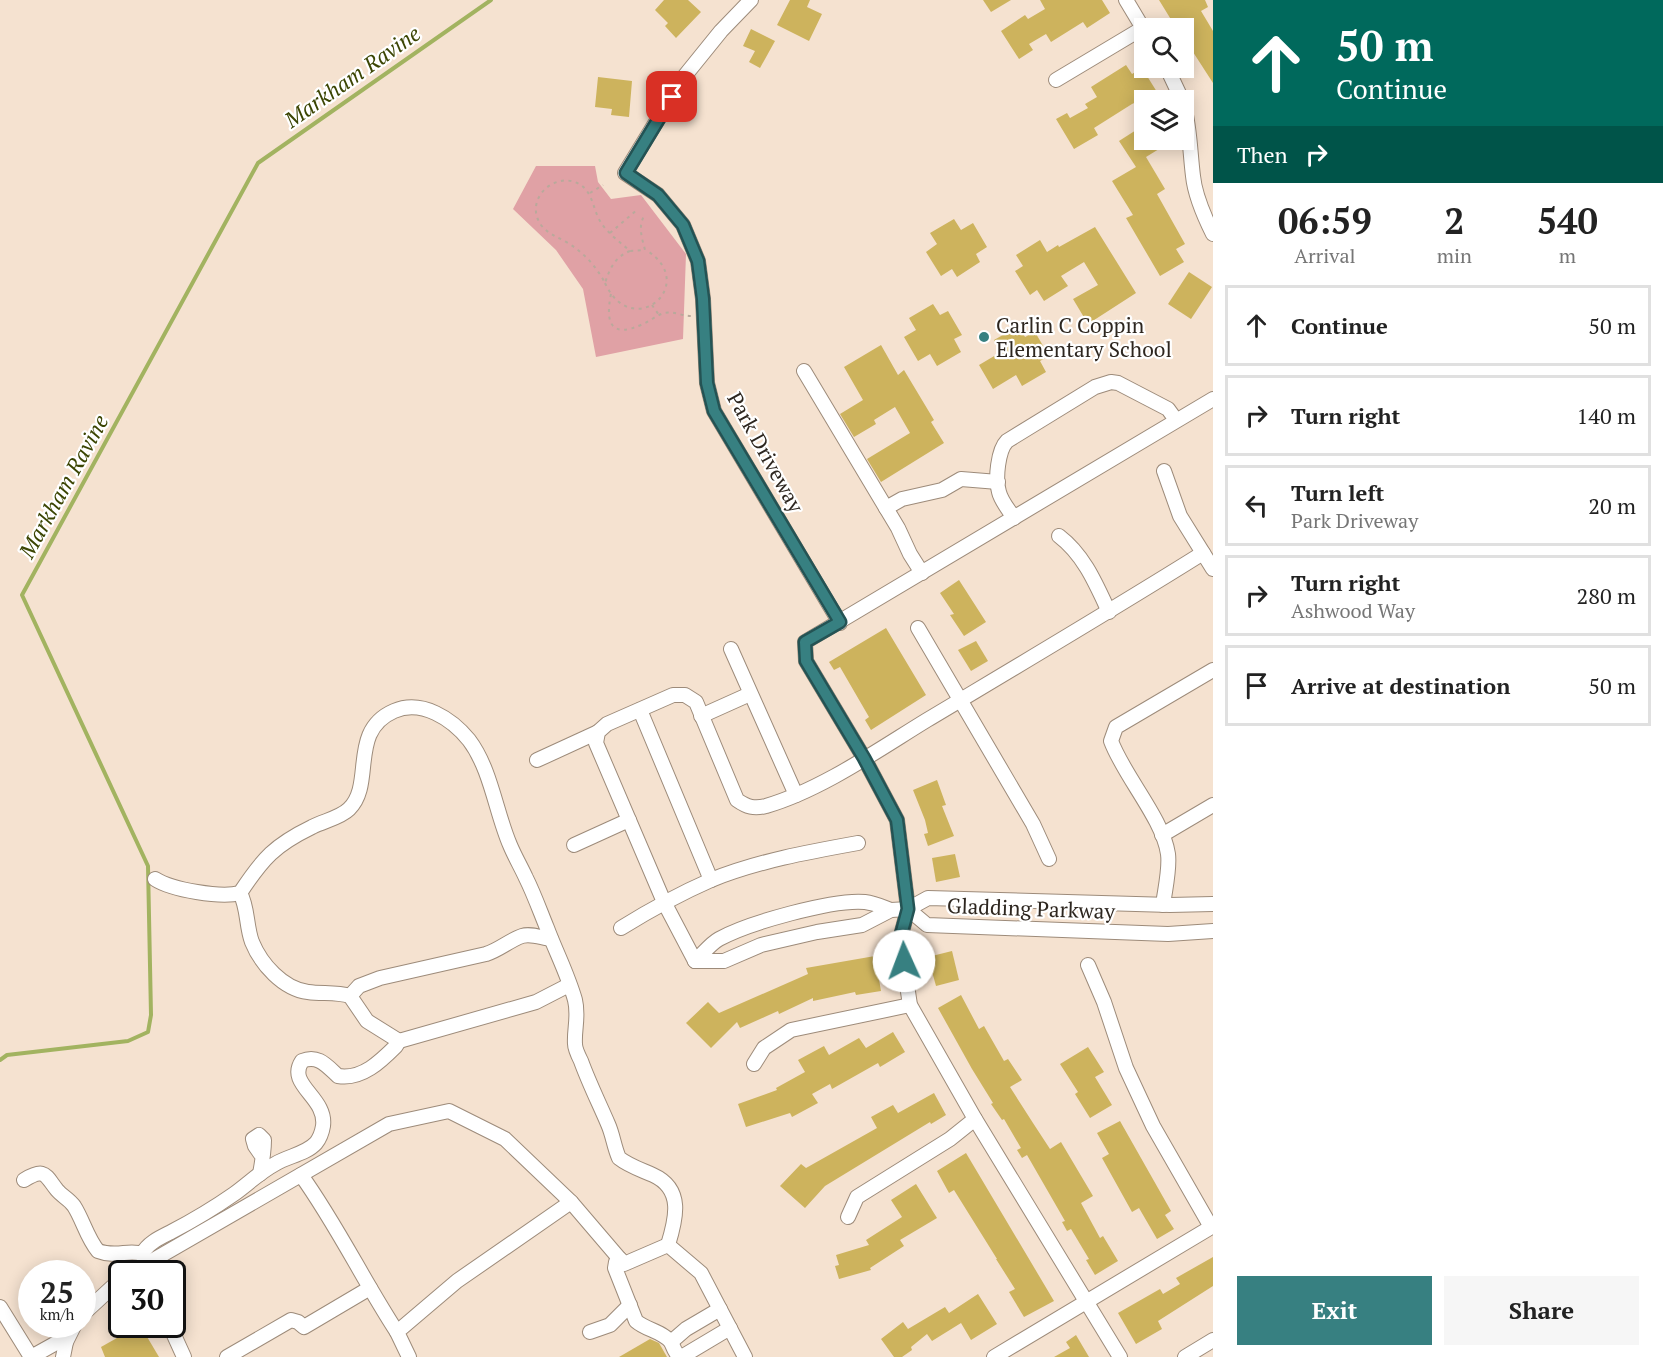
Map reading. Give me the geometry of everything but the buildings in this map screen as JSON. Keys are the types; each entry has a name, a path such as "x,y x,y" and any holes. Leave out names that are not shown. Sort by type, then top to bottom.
{"street":[{"name":"Park Driveway","path":"751,0 683,78 626,173 658,195 683,225 698,261 703,299 707,383 714,411 840,622"},
{"path":"1126,0 1137,18"},
{"path":"1056,80 1134,35"},
{"path":"1191,150 1195,187 1213,234"},
{"path":"804,371 922,573"},
{"path":"1014,518 999,492 998,482 999,453 1007,441 1104,383 1118,383 1168,409 1176,420"},
{"path":"1120,1357 975,1119 910,1005 900,939 908,909 897,820 864,758 806,661 805,642 1213,399"},
{"path":"1164,471 1180,516 1213,569"},
{"path":"886,508 902,499 942,490 961,478 998,482"},
{"path":"1059,536 1071,545 1091,574 1109,612"},
{"path":"537,760 598,732 607,724 673,695 685,695 696,702 737,800 747,808 764,807 796,795 864,758 1109,612 1203,553"},
{"path":"918,628 1033,824 1049,859"},
{"path":"731,649 796,795"},
{"path":"1163,905 1168,855 1162,835 1117,758 1111,741 1116,728 1213,670"},
{"path":"701,716 750,694"},
{"path":"155,879 197,892 230,895 240,892 270,852 289,839 349,809 361,781 363,757 368,739 386,715 396,709 426,708 439,714 469,741 489,782 510,845 532,890 575,998 578,1016 574,1044 609,1126 619,1158 664,1181 670,1188 676,1211 668,1245"},
{"path":"640,710 711,880"},
{"path":"598,732 596,743 664,902 695,961"},
{"path":"1162,835 1213,805"},
{"path":"574,845 629,820"},
{"path":"621,928 664,902 711,880 787,856 858,843"},
{"path":"240,892 244,898 252,940 261,958 279,979 292,988 306,992 350,996"},
{"name":"Gladding Parkway","path":"1213,904 1163,905 928,898 908,909 927,925 1168,934 1213,930"},
{"path":"695,961 716,940 752,926 801,912 847,903 866,902 891,910 908,909"},
{"path":"695,961 724,961 761,945 817,932 862,925 891,910"},
{"path":"350,996 359,986 380,978 486,954 520,936 530,935 551,939"},
{"path":"994,1357 1086,1300 1212,1227 1144,1107 1126,1068 1104,1002 1088,965"},
{"path":"145,1260 151,1243 221,1203 260,1174 289,1156 312,1147 318,1141 323,1115 321,1108 298,1078 297,1071 302,1061 308,1058 317,1060 328,1065 338,1076 348,1076 369,1070 399,1041 536,1002 569,985"},
{"path":"350,996 367,1021 399,1041"},
{"path":"754,1064 764,1048 791,1030 910,1005"},
{"path":"150,1260 389,1124 449,1111 505,1139 571,1202 624,1264 668,1245"},
{"path":"848,1217 857,1197 950,1139 975,1119"},
{"path":"260,1174 262,1156"},
{"path":"24,1180 44,1173 72,1204 98,1251 118,1255 132,1252 139,1260"},
{"path":"301,1175 337,1228 410,1357"},
{"path":"397,1332 457,1281 571,1202"},
{"path":"668,1245 701,1273 745,1357"},
{"path":"620,1259 616,1262 615,1268 636,1321 671,1342 678,1355 683,1356 730,1328"},
{"path":"227,1357 291,1320 304,1327 370,1288"},
{"path":"96,1302 108,1291"},
{"path":"590,1332 610,1325 630,1305"},
{"path":"671,1342 686,1329 720,1309"},
{"path":"2,1316 31,1357 58,1342 66,1342"},
{"path":"63,1357 68,1338"},
{"path":"175,1338 184,1357"},
{"path":"1185,1357 1213,1340"}],"path":[{"path":"605,283 611,265 630,251 645,250 661,261 667,277 662,297 652,305 639,309 622,304 611,294 586,257 542,227 536,210 537,198 543,189 551,184 567,180 584,187 601,223 630,251"},
{"path":"589,194 603,185"},
{"path":"610,233 638,209"},
{"path":"644,216 640,223 645,250"},
{"path":"611,294 608,319 612,326 619,329 640,325 659,315 674,312 693,316"},
{"path":"652,305 659,315"}],"shaded area":[{"path":"536,166 595,166 598,182 611,199 641,195 686,254 683,339 596,357 583,289 556,250 513,209"}],"waterway":[{"name":"Markham Ravine","path":"0,1060 7,1055 128,1041 148,1032 151,1015 148,866 22,595 258,163 491,0"}],"place":[{"name":"Carlin C Coppin Elementary School","path":"984,337"}],"route":[{"path":"672,97 626,173 658,195 683,225 698,261 703,299 707,383 714,411 840,622 805,642 806,661 864,758 897,820 908,909 900,939 904,961"}]}
